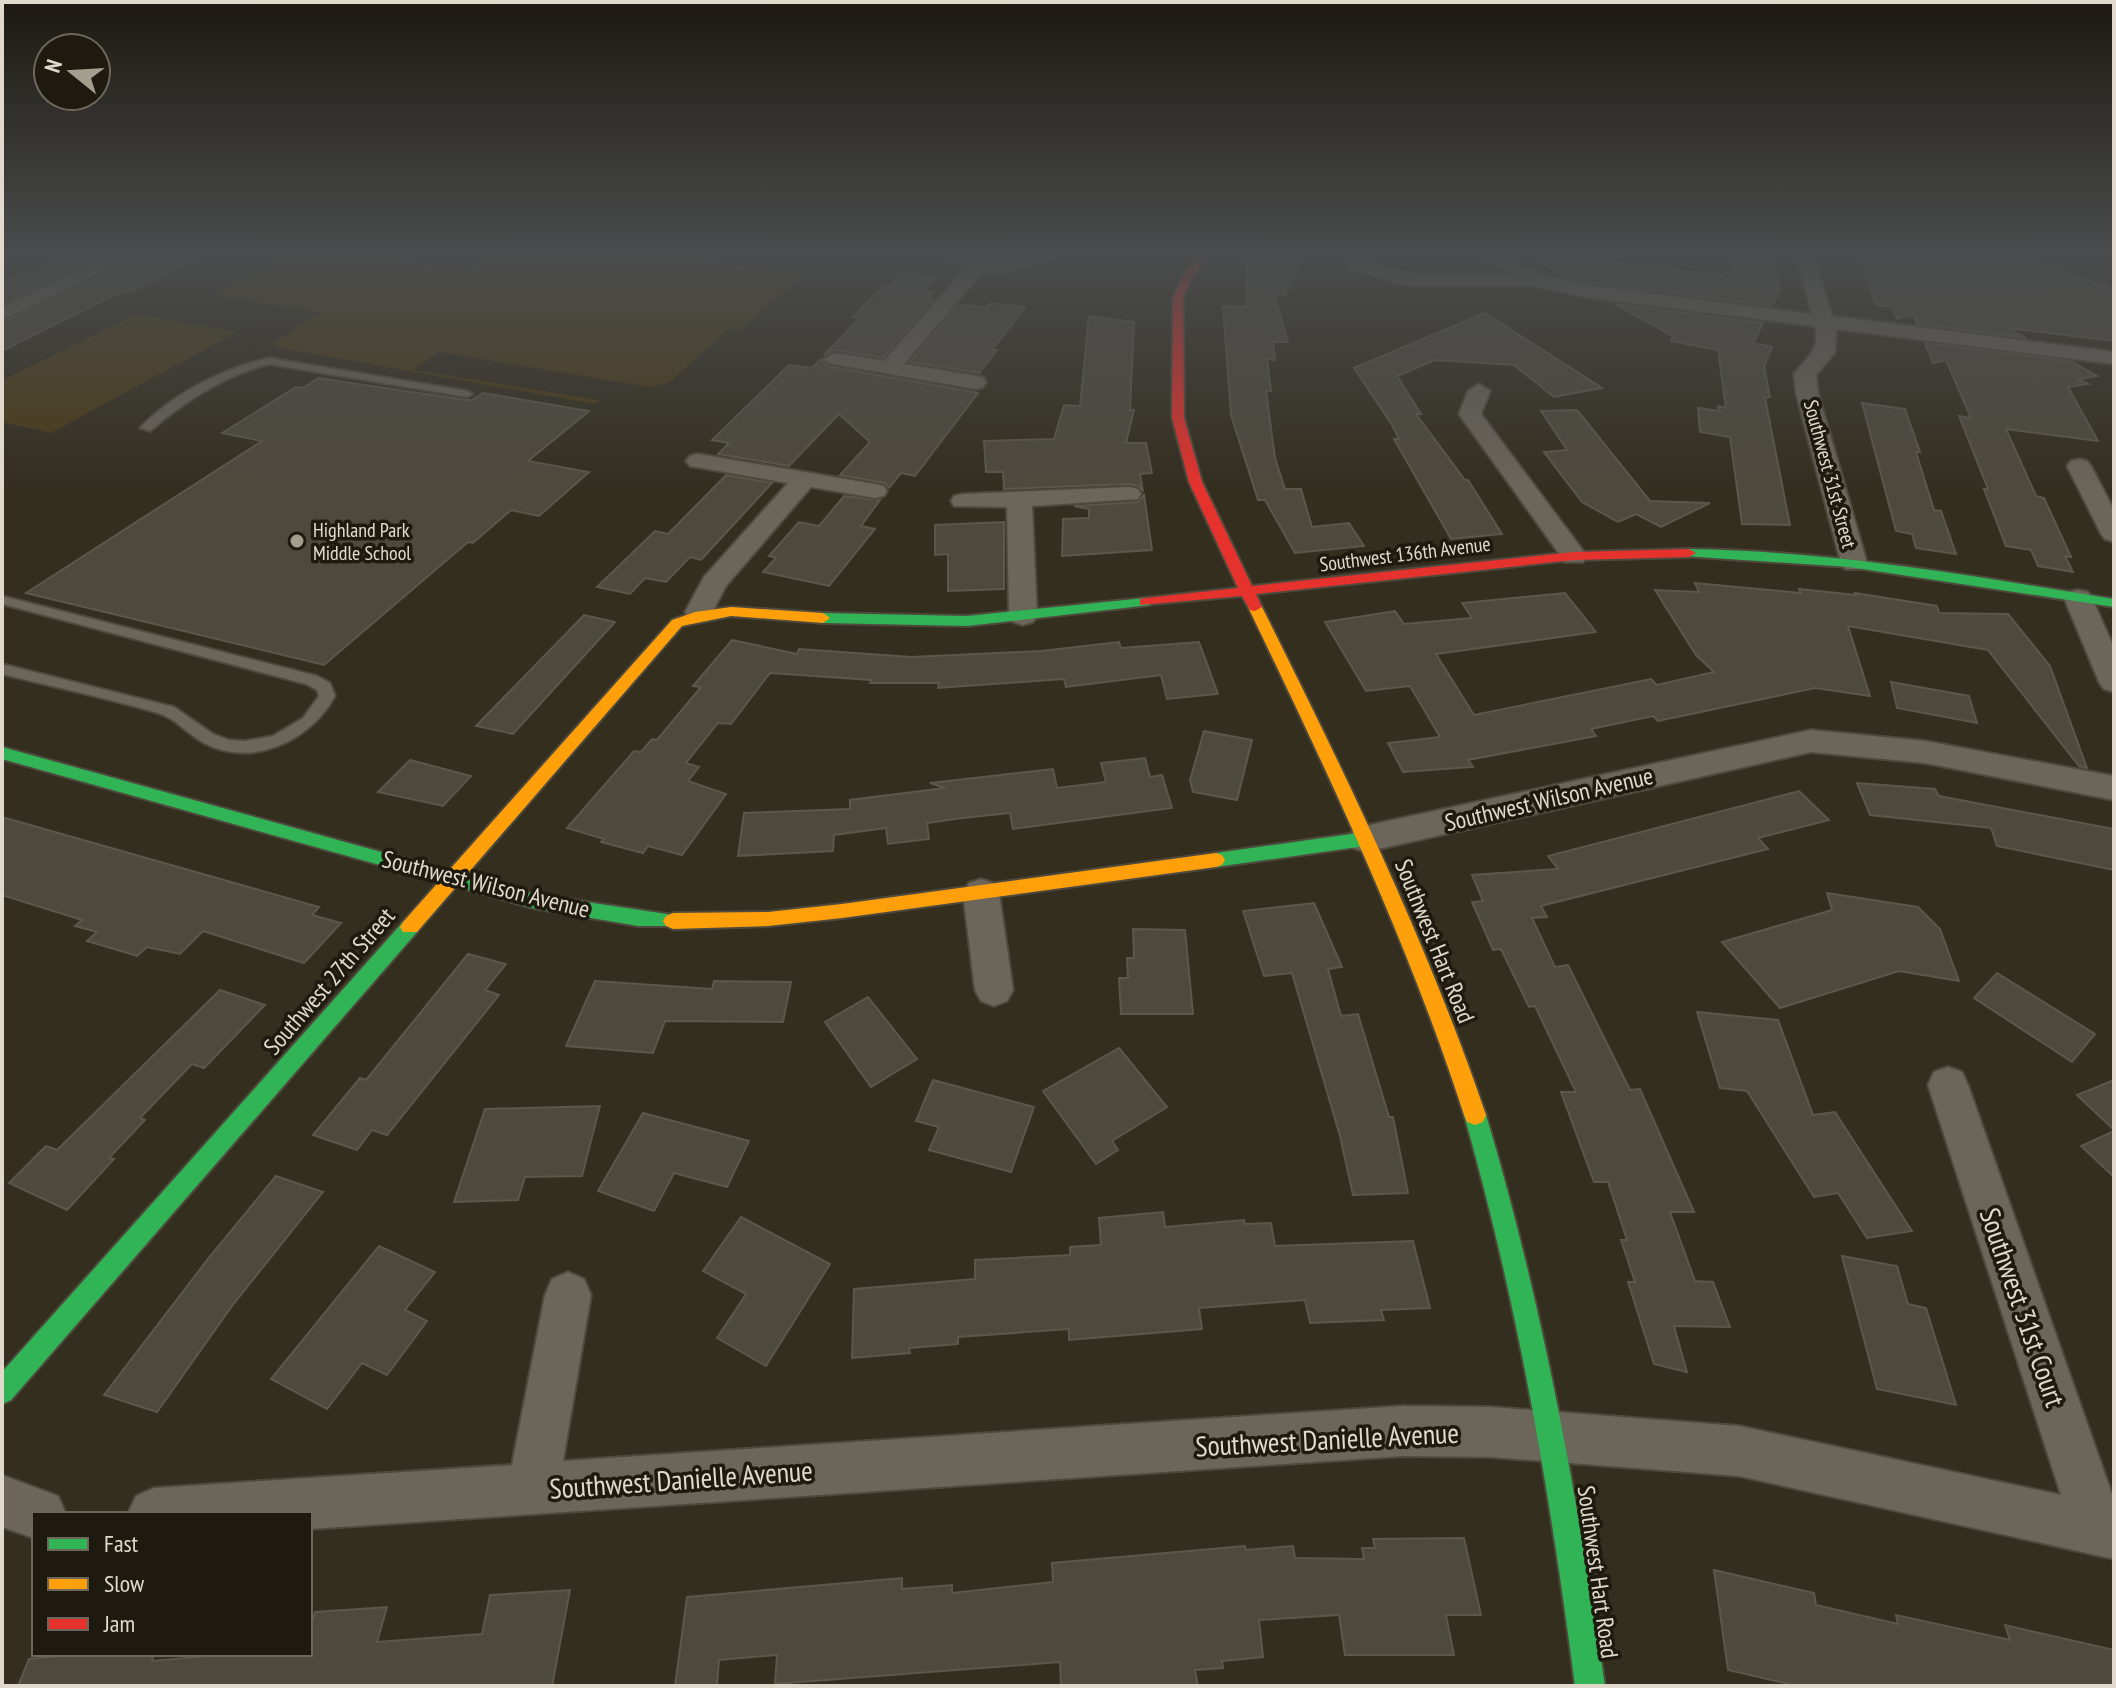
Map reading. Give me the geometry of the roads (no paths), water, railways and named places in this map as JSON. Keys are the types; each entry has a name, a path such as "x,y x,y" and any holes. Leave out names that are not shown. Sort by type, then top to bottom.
{"street":[{"path":"889,368 921,331"},
{"name":"Southwest Hart Road","path":"1176,331 1181,436 1202,498 1365,839 1426,976 1466,1087 1505,1222 1552,1436 1569,1522 1590,1686"},
{"name":"Southwest 31st Street","path":"1827,331 1825,352 1805,374 1807,393 1854,563"},
{"path":"1895,331 2114,358"},
{"path":"835,359 975,382"},
{"path":"1479,391 1470,414 1574,556"},
{"path":"698,461 875,491"},
{"path":"2079,466 2114,534"},
{"path":"699,612 714,583 804,480"},
{"path":"963,501 1129,494"},
{"path":"1019,498 1023,616"},
{"name":"Southwest 136th Avenue","path":"699,612 737,608 804,617 914,623 1023,616 1247,594 1574,556 1728,553 1854,563 2114,603"},
{"path":"2078,598 2114,682"},
{"name":"Southwest 27th Street","path":"2,1391 677,623 699,612"},
{"name":"Southwest Wilson Avenue","path":"2,753 533,901 638,919 698,922 768,919 981,893 1365,839 1811,741 1862,742 2114,788"},
{"path":"981,893 994,990"},
{"name":"Southwest 31st Court","path":"1948,1085 2106,1531"},
{"name":"Southwest Danielle Avenue","path":"533,1489 568,1295"},
{"name":"Southwest Danielle Avenue","path":"184,1512 1403,1431 1552,1436 1739,1451 2106,1531"},
{"path":"2,1501 34,1512"}],"lane":[{"path":"146,428 158,417 238,370 269,361 467,394"},
{"path":"2,600 311,680 324,687 327,696 322,708 301,729 282,739 234,746 211,741 172,711 2,669"}],"place":[{"name":"Highland Park Middle School","path":"297,541"}]}
